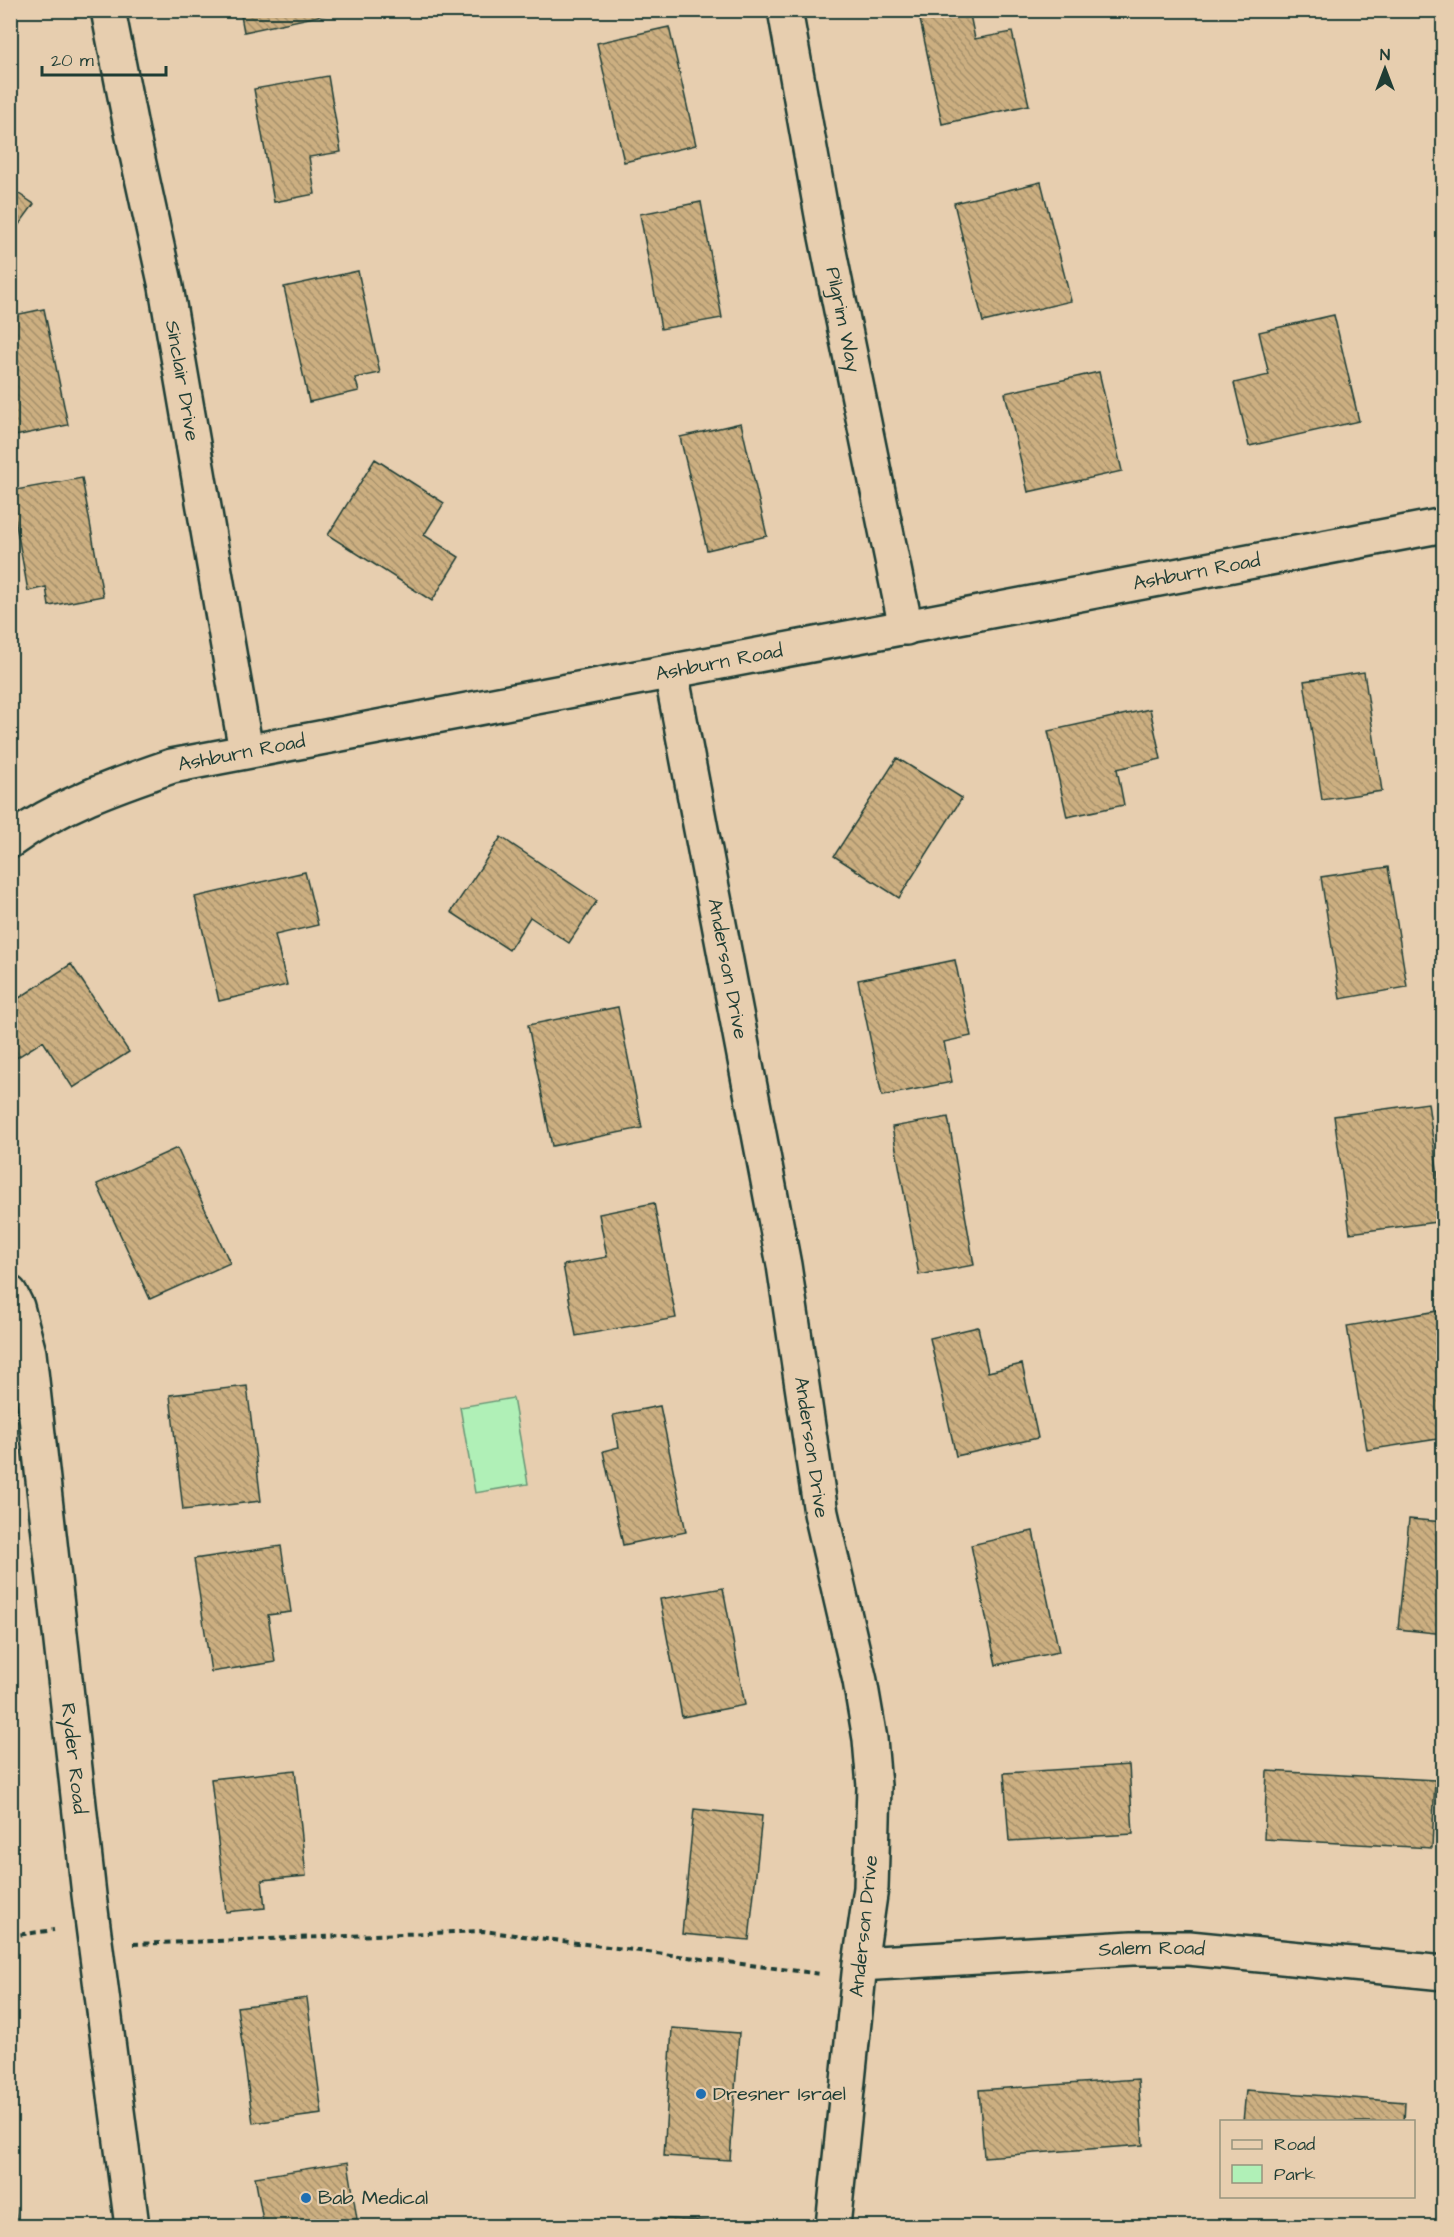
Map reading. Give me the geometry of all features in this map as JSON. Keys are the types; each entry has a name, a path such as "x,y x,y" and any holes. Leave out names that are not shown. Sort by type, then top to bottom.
{"street":[{"name":"Sinclair Drive","path":"108,10 166,286 246,751"},
{"name":"Pilgrim Way","path":"785,10 827,243 906,628"},
{"name":"Ashburn Road","path":"10,841 29,827 99,791 172,766 1443,525"},
{"name":"Anderson Drive","path":"671,672 784,1265 820,1513 860,1681 870,1739 874,1786 871,1888 859,1971 832,2226"},
{"name":"Ryder Road","path":"10,1293 17,1307 29,1353 96,1945 132,2226"},
{"name":"Salem Road","path":"859,1971 1132,1948 1189,1948 1443,1973"}],"path":[{"path":"96,1945 483,1931 859,1971"}],"green space":[{"path":"513,1398 528,1484 475,1493 460,1407"}],"building":[{"path":"240,10 327,10 328,14 244,32"},
{"path":"918,10 969,10 975,39 1012,32 1029,105 942,124"},
{"path":"669,27 696,145 624,162 597,43"},
{"path":"328,76 341,152 309,157 315,194 274,202 254,89"},
{"path":"1041,182 1071,301 983,322 954,203"},
{"path":"10,188 34,204 10,237"},
{"path":"701,202 722,318 661,329 640,214"},
{"path":"358,271 380,373 355,378 359,391 309,402 284,287"},
{"path":"44,309 68,425 10,437 10,316"},
{"path":"1334,315 1359,421 1249,446 1234,383 1269,375 1259,332"},
{"path":"1099,372 1122,471 1028,492 1005,393"},
{"path":"741,423 767,536 707,550 680,437"},
{"path":"375,459 444,503 424,535 459,557 432,601 328,535"},
{"path":"82,478 103,596 49,606 46,587 28,591 10,491"},
{"path":"1364,672 1382,791 1322,800 1304,681"},
{"path":"1150,709 1161,759 1117,769 1124,805 1067,817 1048,731"},
{"path":"897,758 962,798 899,898 834,856"},
{"path":"501,837 597,901 569,943 530,917 509,950 451,912"},
{"path":"1388,867 1407,987 1340,999 1321,877"},
{"path":"305,872 318,925 275,935 287,985 219,1001 195,897"},
{"path":"955,960 971,1036 944,1042 952,1082 882,1096 858,980"},
{"path":"71,964 129,1052 73,1088 43,1041 10,1062 10,1004"},
{"path":"618,1007 642,1128 552,1146 528,1025"},
{"path":"1428,1103 1444,1221 1350,1233 1334,1116"},
{"path":"948,1117 974,1265 919,1275 892,1127"},
{"path":"177,1148 230,1263 150,1299 97,1184"},
{"path":"654,1203 676,1318 576,1336 563,1265 607,1257 599,1214"},
{"path":"1444,1310 1444,1438 1367,1450 1347,1326"},
{"path":"978,1327 988,1372 1022,1364 1038,1438 956,1456 930,1338"},
{"path":"247,1386 261,1501 183,1510 170,1395"},
{"path":"660,1406 686,1532 623,1545 603,1451 619,1447 613,1415"},
{"path":"1409,1519 1444,1522 1444,1634 1398,1629"},
{"path":"1033,1531 1059,1652 996,1665 971,1545"},
{"path":"281,1546 291,1612 268,1615 275,1662 211,1672 194,1559"},
{"path":"723,1588 745,1705 682,1717 660,1599"},
{"path":"1129,1765 1133,1834 1009,1841 1004,1773"},
{"path":"295,1770 306,1876 262,1880 265,1908 226,1912 211,1779"},
{"path":"1267,1771 1435,1780 1432,1848 1264,1839"},
{"path":"694,1809 762,1816 749,1940 682,1934"},
{"path":"307,1998 322,2114 253,2123 237,2007"},
{"name":"Dresner Israel","path":"672,2028 739,2033 730,2160 664,2156"},
{"path":"1138,2079 1143,2145 984,2157 979,2090"},
{"path":"1246,2090 1405,2102 1404,2120 1243,2120"},
{"name":"Bab Medical","path":"348,2162 357,2219 331,2223 331,2226 264,2226 255,2177"},
{"path":"10,2188 12,2188 17,2226 10,2226"},
{"path":"653,2218 716,2222 716,2226 652,2226"}],"place":[{"name":"Dresner Israel","path":"701,2094"},
{"name":"Bab Medical","path":"306,2198"}]}
